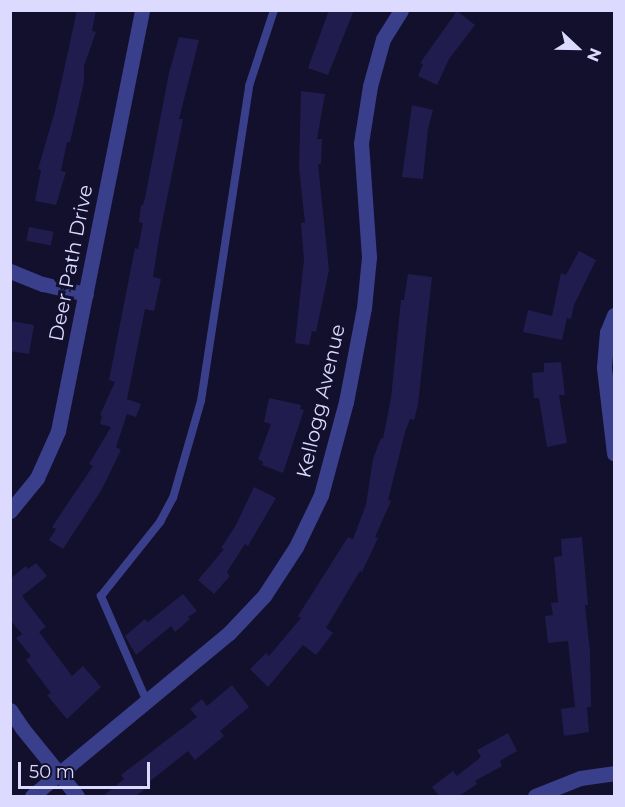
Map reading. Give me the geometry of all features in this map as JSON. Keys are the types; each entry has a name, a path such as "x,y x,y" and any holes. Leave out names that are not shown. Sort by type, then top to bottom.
{"street":[{"name":"Deer Path Drive","path":"10,511 37,478 58,432 142,10"},
{"name":"Kellogg Avenue","path":"32,796 229,633 264,596 296,547 321,495 346,402 364,308 369,257 361,143 370,86 384,39 401,10"},
{"path":"10,271 43,284 86,294"},
{"path":"615,315 607,332 604,368 615,453"},
{"path":"10,710 77,796"},
{"path":"534,796 580,778 615,773"}],"lane":[{"path":"147,702 101,596 160,522 173,498 201,401 249,86 274,10"}],"building":[{"path":"77,10 96,10 92,31 96,32 84,66 84,82 61,171 66,172 56,205 35,201 41,170 38,169 55,111"},
{"path":"329,10 354,10 328,75 308,68"},
{"path":"457,11 475,25 449,59 437,85 418,76 423,64 420,63"},
{"path":"179,37 199,40 179,119 183,119 159,238 153,277 161,279 154,311 145,309 127,399 141,404 136,417 127,414 116,447 121,450 102,489 63,549 49,540 56,529 52,527 93,466 89,464 111,427 100,424 102,416 100,415 115,382 109,380 135,248 138,249 143,223 139,222 141,205 145,198 169,73"},
{"path":"301,91 325,94 317,139 322,139 321,164 318,164 329,270 316,332 312,331 309,345 295,343 304,259 301,223 305,223 299,168"},
{"path":"412,105 433,110 428,129 423,179 402,177"},
{"path":"29,227 54,232 51,246 26,241"},
{"path":"579,251 596,260 574,305 571,319 567,318 562,340 523,332 528,310 552,316 561,273 566,275"},
{"path":"408,274 432,277 418,404 414,420 410,419 405,432 388,500 391,501 375,537 378,538 362,572 360,571 326,628 333,633 316,655 303,645 268,687 250,669 266,653 269,656 301,618 298,616 348,537 353,539 366,505 373,459 381,438 383,439 391,398 401,300 404,300"},
{"path":"10,321 34,325 29,354 10,351"},
{"path":"561,362 565,395 559,395 567,443 547,447 539,398 534,398 532,373 544,372 544,363"},
{"path":"269,398 301,405 300,409 304,410 283,473 262,465 263,462 258,459 271,424 264,422"},
{"path":"254,487 276,498 248,546 245,544 227,572 230,576 214,594 198,580 224,549 221,548 236,525"},
{"path":"582,537 590,652 591,707 587,707 589,732 564,736 561,709 575,707 568,641 548,643 545,616 553,615 551,603 558,602 554,557 562,556 561,539"},
{"path":"36,563 47,576 22,596 46,627 39,632 72,676 83,666 101,687 67,719 47,695 51,693 26,660 31,656 16,638 22,634 10,620 10,579 26,566 28,569"},
{"path":"183,594 197,611 188,617 190,619 175,632 171,626 136,655 125,636 145,619 148,622"},
{"path":"232,685 249,707 220,731 224,736 195,760 188,751 144,786 146,788 136,796 103,796 124,779 121,775 197,717 190,709 202,699 207,706"},
{"path":"508,733 517,751 500,761 502,766 475,781 477,784 459,796 439,796 432,787 453,771 457,776 481,757 477,750"}]}
